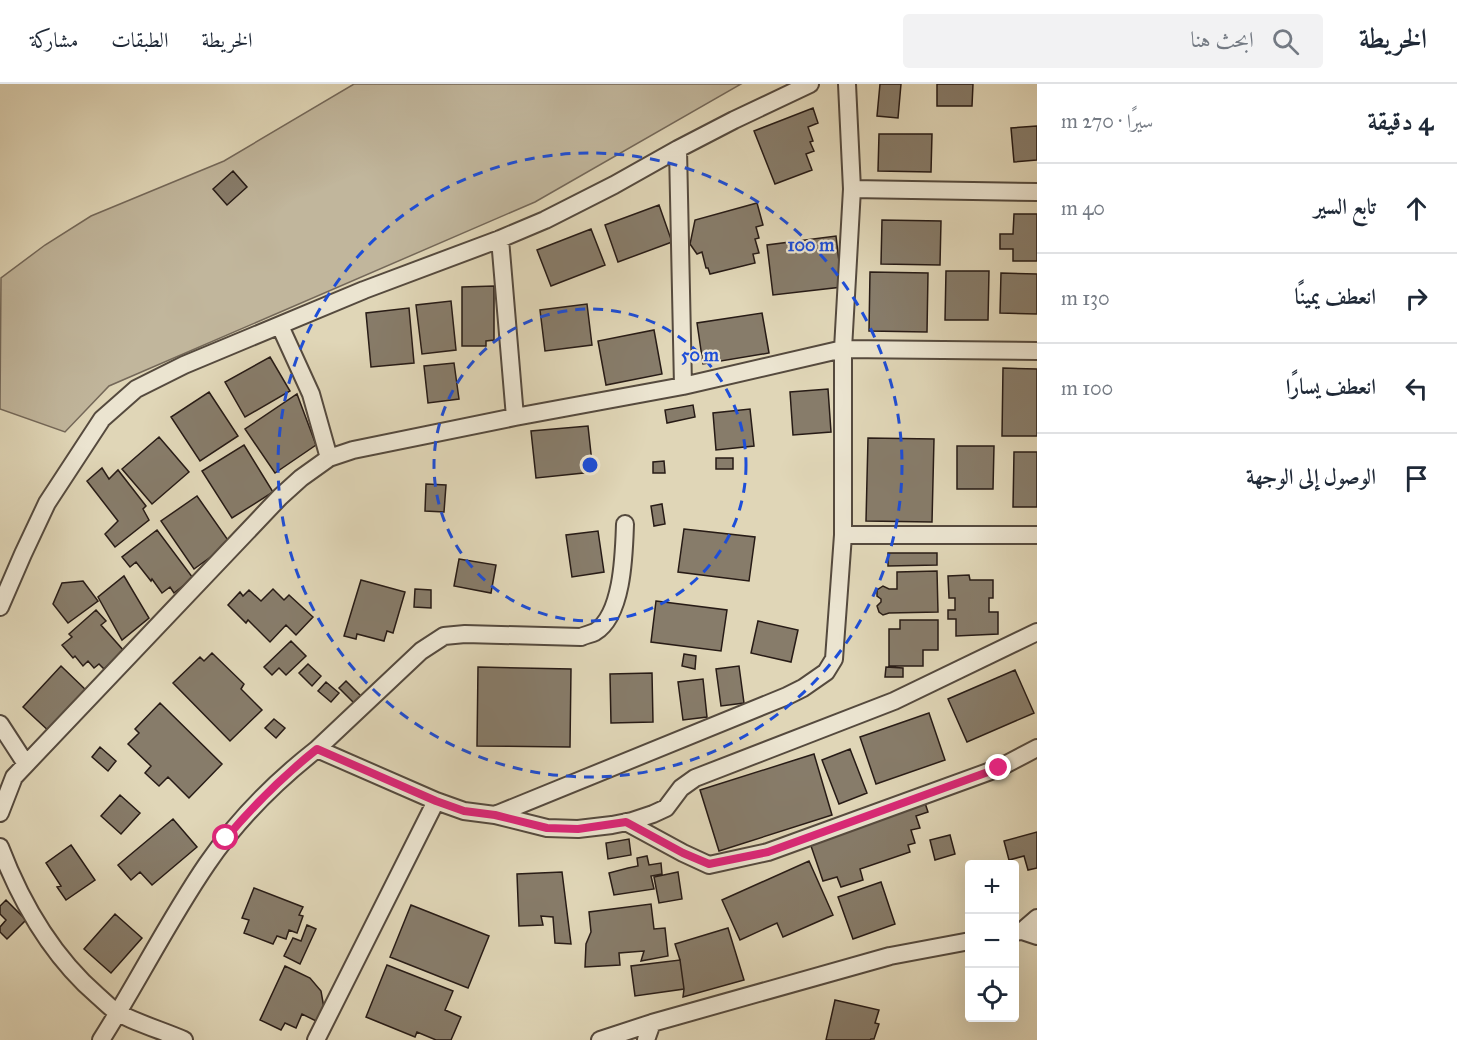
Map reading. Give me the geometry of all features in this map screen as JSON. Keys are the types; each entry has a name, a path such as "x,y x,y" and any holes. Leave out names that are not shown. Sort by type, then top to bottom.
{"street":[{"path":"0,607 47,503 102,419 136,389 184,365 364,290 545,220 678,149 810,84"},
{"path":"495,815 803,688 826,672 834,658 843,535 843,350 852,189 847,84"},
{"path":"678,149 683,386"},
{"path":"852,189 1037,192"},
{"path":"500,239 515,417"},
{"path":"280,326 311,394 329,458"},
{"path":"0,813 14,777 26,764 280,497 329,458 367,447 683,386 843,350 1037,351"},
{"path":"101,1040 207,863 254,805 421,651 444,636 465,634 581,637 596,631 615,606 624,561 625,524"},
{"path":"843,535 1037,535"},
{"path":"317,749 464,811 495,815 525,824 559,829 578,829 626,822 666,808 681,788 695,778 894,701 1037,632"},
{"path":"0,724 26,764"},
{"path":"626,822 683,853 709,864 768,852 999,768 1037,748"},
{"path":"316,1040 436,801"},
{"path":"0,847 15,882 44,934 69,968 118,1013 184,1040"},
{"path":"1025,933 1037,918"},
{"path":"600,1040 652,1023 890,956 965,942"},
{"path":"646,1040 652,1023"}],"shaded area":[{"path":"354,84 741,84 535,202 109,386 65,432 0,409 1,278 45,245 91,216 224,161"}],"building":[{"path":"880,84 901,84 898,118 877,116"},
{"path":"937,84 973,84 972,106 937,106"},
{"path":"813,108 818,123 808,127 814,151 806,154 812,170 775,184 754,131"},
{"path":"1037,126 1037,160 1014,162 1011,128"},
{"path":"879,134 932,134 931,172 878,171"},
{"path":"233,171 247,187 227,205 213,189"},
{"path":"757,203 763,225 756,227 759,238 755,239 759,253 753,254 755,263 710,274 702,252 697,254 690,244 695,220"},
{"path":"659,205 672,242 618,262 605,225"},
{"path":"1014,214 1037,214 1037,261 1013,261 1013,249 1000,249 1000,234 1013,234"},
{"path":"882,220 941,221 940,265 881,264"},
{"path":"591,229 605,265 551,286 537,250"},
{"path":"836,236 842,287 773,295 767,245"},
{"path":"946,271 989,271 988,320 945,320"},
{"path":"870,272 928,273 927,332 869,331"},
{"path":"1001,273 1037,274 1037,314 1000,313"},
{"path":"494,286 494,340 486,341 486,346 462,346 462,287"},
{"path":"451,301 456,350 422,354 416,305"},
{"path":"587,304 592,345 545,351 540,310"},
{"path":"409,308 414,363 371,367 366,313"},
{"path":"762,313 769,353 703,364 697,323"},
{"path":"654,330 662,374 606,385 598,341"},
{"path":"270,357 290,391 245,417 225,382"},
{"path":"454,363 459,399 428,403 424,366"},
{"path":"1003,368 1037,369 1037,436 1002,436"},
{"path":"828,389 831,432 793,435 790,392"},
{"path":"209,392 238,436 200,461 171,417"},
{"path":"297,394 316,445 275,473 245,429"},
{"path":"693,405 695,417 667,423 665,410"},
{"path":"750,409 754,446 716,450 713,413"},
{"path":"588,426 593,472 536,478 531,431"},
{"path":"159,437 189,472 152,504 122,469"},
{"path":"868,438 934,439 932,522 866,521"},
{"path":"244,445 273,492 232,518 202,471"},
{"path":"957,446 994,446 993,489 957,489"},
{"path":"1014,452 1037,452 1037,507 1013,507"},
{"path":"716,458 733,458 733,469 716,469"},
{"path":"664,461 665,473 653,473 653,462"},
{"path":"102,468 109,479 118,470 146,506 143,509 149,520 115,547 105,534 118,521 87,481"},
{"path":"426,484 446,485 444,512 425,511"},
{"path":"197,496 230,543 194,569 161,521"},
{"path":"662,504 665,524 654,526 651,506"},
{"path":"684,529 755,537 749,581 678,572"},
{"path":"157,530 193,578 174,593 170,587 162,593 136,562 130,567 122,557"},
{"path":"598,531 604,572 572,577 566,535"},
{"path":"888,553 937,553 937,565 888,566"},
{"path":"459,559 496,565 491,593 454,586"},
{"path":"937,571 938,612 883,615 879,612 877,606 881,599 877,596 877,590 883,586 897,589 897,572"},
{"path":"969,575 970,580 993,580 993,598 989,598 989,612 998,612 998,634 956,636 956,619 948,619 948,610 955,610 955,598 949,598 948,576"},
{"path":"124,576 149,618 122,640 98,597"},
{"path":"361,580 405,592 393,633 387,631 384,641 357,634 356,639 344,636"},
{"path":"83,581 98,601 68,623 53,604 62,583"},
{"path":"273,589 284,600 289,595 313,617 296,635 286,625 270,642 248,620 246,623 228,605 240,592 243,596 249,590 261,601"},
{"path":"415,589 431,590 431,608 414,607"},
{"path":"656,601 727,610 721,651 651,642"},
{"path":"96,610 106,621 101,625 124,651 104,669 99,664 94,668 88,661 83,666 62,645 72,637 69,634"},
{"path":"900,620 938,620 938,650 923,650 923,666 889,666 889,629 900,629"},
{"path":"758,621 798,630 791,662 751,653"},
{"path":"291,641 306,656 286,675 279,668 272,675 264,667"},
{"path":"212,653 244,684 241,689 262,710 230,741 173,683 200,657 204,661"},
{"path":"684,654 696,656 695,669 682,666"},
{"path":"308,664 321,676 312,686 299,673"},
{"path":"61,666 88,692 52,734 23,707"},
{"path":"739,666 744,703 721,706 716,669"},
{"path":"478,667 571,669 570,747 477,746"},
{"path":"886,667 903,668 903,677 885,677"},
{"path":"1015,670 1034,713 967,742 948,699"},
{"path":"652,673 653,722 611,723 610,674"},
{"path":"703,679 707,717 683,720 678,682"},
{"path":"346,681 362,697 355,704 339,688"},
{"path":"326,682 339,693 331,702 318,691"},
{"path":"160,703 222,764 189,798 168,777 159,786 145,773 151,766 128,744 139,733 135,729"},
{"path":"929,713 945,760 876,784 860,737"},
{"path":"274,719 285,728 276,738 265,728"},
{"path":"100,747 116,761 108,771 92,757"},
{"path":"850,749 867,793 839,804 822,760"},
{"path":"814,754 832,815 719,851 700,790"},
{"path":"120,795 140,813 121,834 101,816"},
{"path":"925,803 928,812 916,816 920,828 911,830 915,843 908,845 910,852 860,869 863,880 841,887 837,877 823,881 810,843"},
{"path":"173,819 197,847 152,885 140,872 131,880 118,865"},
{"path":"1037,832 1037,868 1028,870 1024,856 1009,860 1004,841"},
{"path":"950,835 955,854 935,860 930,840"},
{"path":"629,839 631,855 608,859 606,843"},
{"path":"71,845 95,880 66,900 57,887 61,886 46,863"},
{"path":"647,856 649,865 661,863 662,874 651,876 654,889 614,895 609,873 638,866 637,858"},
{"path":"809,861 833,915 783,937 777,923 740,940 722,900"},
{"path":"562,872 571,944 555,943 553,917 541,916 543,925 519,926 517,874"},
{"path":"678,872 682,899 659,903 654,877"},
{"path":"881,882 895,924 853,939 838,897"},
{"path":"254,888 303,907 299,915 303,916 297,933 289,930 286,939 277,936 273,944 244,933 249,920 242,918"},
{"path":"6,900 26,920 7,939 0,932 0,927 6,920 0,914 0,906"},
{"path":"651,904 654,929 665,928 668,956 641,961 644,951 619,953 620,965 585,967 586,944 591,932 589,912"},
{"path":"411,905 489,936 468,988 390,957"},
{"path":"115,914 142,938 111,973 84,949"},
{"path":"307,925 316,929 300,964 284,956 293,938 301,941"},
{"path":"728,928 744,980 683,997 680,960 675,944"},
{"path":"680,960 684,989 635,996 631,966"},
{"path":"387,965 453,991 445,1010 461,1017 451,1040 436,1040 417,1032 415,1037 366,1017"},
{"path":"285,966 310,978 321,991 324,1008 318,1022 302,1014 296,1028 285,1023 281,1030 260,1020"},
{"path":"835,1000 879,1010 875,1023 879,1024 874,1039 826,1040"}],"route":[{"path":"226,838 280,779 317,749 464,811 495,815 525,824 559,829 578,829 626,822 683,853 709,864 768,852 999,768"}]}
